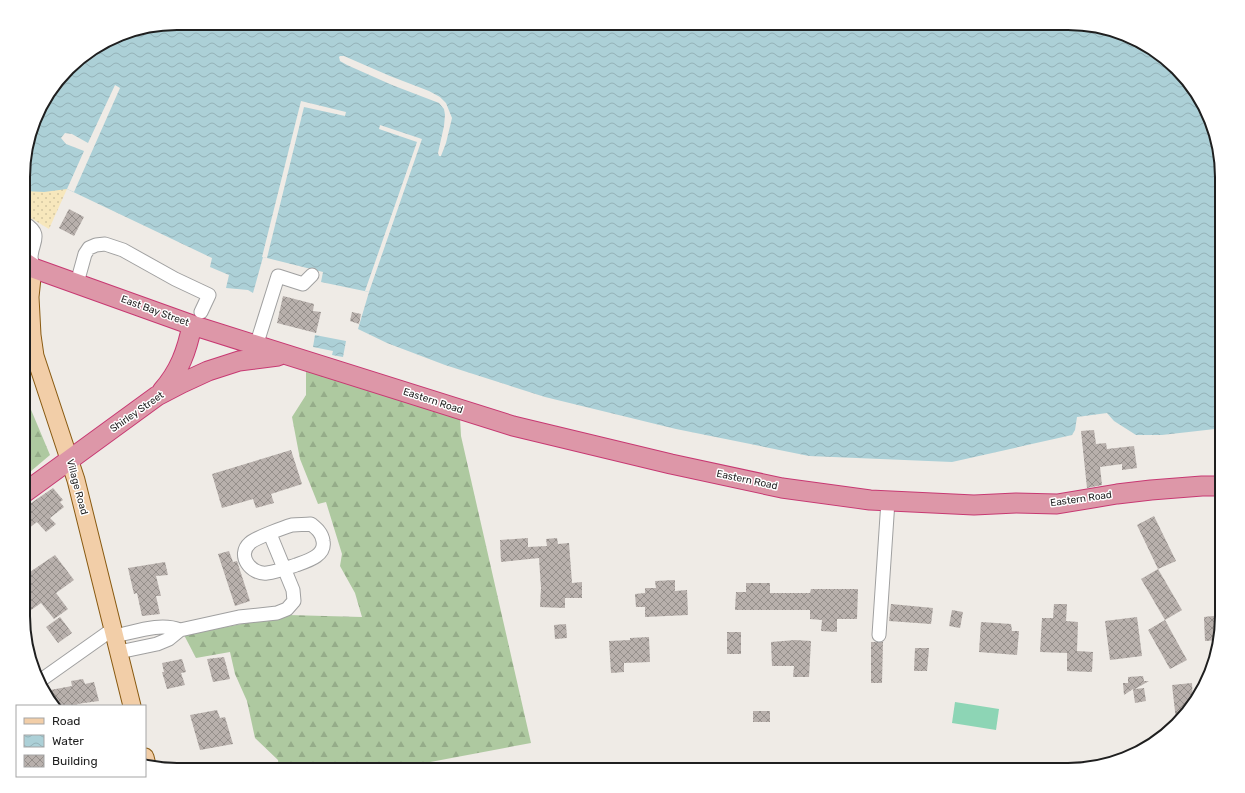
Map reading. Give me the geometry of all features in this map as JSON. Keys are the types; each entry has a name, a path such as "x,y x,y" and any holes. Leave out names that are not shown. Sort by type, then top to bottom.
{"highway":[{"name":"East Bay Street","path":"30,265 77,283 197,319 256,346 287,354"},
{"path":"157,396 171,381 181,364 197,319"},
{"name":"Shirley Street","path":"30,488 70,461 157,396 208,371 239,361 287,354"},
{"name":"Eastern Road","path":"287,354 513,426 671,464 782,488 870,500 974,505 1016,503 1057,504 1144,491 1215,486"}],"main road":[{"name":"Village Road","path":"30,297 32,336 35,356 70,461 132,705"}],"street":[{"path":"30,228 33,230 36,238 30,261"},
{"path":"77,283 85,254 89,248 96,245 105,244 123,250 175,279 209,295 197,319"},
{"path":"256,346 278,276 303,284 312,275"},
{"path":"879,635 888,501"},
{"path":"311,524 318,529 322,536 324,545 320,554 312,559 275,572 262,574 248,566 245,559 245,549 250,543 260,536 270,534 293,525 311,524"},
{"path":"44,678 116,639 161,627 172,627 180,630 239,617 277,613 287,609 294,601 293,590 270,534"}],"green space":[{"path":"306,369 460,418 461,436 531,743 425,763 278,763 278,760 255,738 247,701 235,674 230,652 196,658 184,635 288,615 362,617 355,593 340,566 342,554 326,502 318,504 300,459 292,417 306,395"},
{"path":"30,407 50,455 30,472"},
{"path":"955,702 999,709 996,730 952,723"}],"sand":[{"path":"30,175 67,189 49,229 30,218"}],"water":[{"path":"157,31 1088,31 1125,41 1158,60 1185,87 1200,112 1207,129 1215,167 1215,429 1162,435 1136,435 1114,421 1107,413 1077,417 1075,430 1072,435 952,462 809,456 676,429 545,397 445,365 387,343 358,329 369,292 321,282 323,272 263,257 253,293 248,290 226,288 229,275 210,267 212,258 67,189 44,192 30,191 31,157 41,120 60,87 80,66 103,50 120,41"},
{"path":"315,335 346,341 343,357 332,355 333,351 313,347"}],"pier":[{"path":"340,56 344,56 440,97 446,103 452,118 441,156 439,156 438,153 445,115 444,109 439,103 392,85 347,65 340,61"},
{"path":"115,85 120,88 74,192 67,189 84,151 66,144 61,138 65,133 72,134 88,143"},
{"path":"301,101 346,112 345,116 304,107 267,258 262,257"},
{"path":"380,125 422,139 369,292 365,291 417,142 379,129"}],"building":[{"path":"69,209 84,217 74,236 59,228"},
{"path":"283,296 314,304 313,311 321,312 316,333 277,323"},
{"path":"352,312 361,314 359,324 350,321"},
{"path":"1094,430 1096,444 1106,443 1107,449 1134,446 1137,468 1122,470 1122,464 1100,467 1102,485 1087,488 1081,431"},
{"path":"291,450 302,484 271,494 274,503 256,508 253,499 222,508 212,474"},
{"path":"53,488 63,500 60,502 64,507 50,518 56,524 46,532 37,522 30,527 30,504"},
{"path":"1154,516 1176,561 1158,569 1137,525"},
{"path":"528,538 528,547 547,546 546,539 557,538 558,544 569,543 572,583 582,582 582,598 565,598 565,608 540,607 541,588 539,558 501,562 500,540"},
{"path":"229,551 233,562 237,561 250,601 235,606 218,554"},
{"path":"55,555 74,580 56,593 68,609 54,619 41,603 30,611 30,572"},
{"path":"165,562 168,575 156,576 161,596 156,596 160,614 142,616 137,593 134,594 128,568"},
{"path":"1158,569 1182,610 1165,620 1141,579"},
{"path":"675,580 675,591 687,590 688,615 645,617 645,607 636,607 635,594 645,593 645,588 656,588 655,581"},
{"path":"746,583 770,583 770,593 810,593 811,589 858,589 857,619 837,619 837,632 821,631 822,620 810,619 810,610 735,610 736,592 746,592"},
{"path":"891,604 933,608 931,624 889,621"},
{"path":"1054,604 1067,604 1066,621 1078,622 1077,651 1093,652 1092,672 1067,671 1067,653 1040,652 1042,618 1053,618"},
{"path":"952,610 963,612 960,628 949,626"},
{"path":"1215,616 1213,640 1205,641 1204,617"},
{"path":"60,617 72,633 58,643 46,627"},
{"path":"1137,617 1142,656 1110,660 1105,621"},
{"path":"1165,620 1187,660 1170,669 1148,630"},
{"path":"981,622 1011,624 1012,631 1019,631 1017,655 979,652"},
{"path":"566,624 567,638 555,639 554,625"},
{"path":"727,632 741,632 741,654 727,654"},
{"path":"649,637 650,662 624,663 624,672 611,673 609,641"},
{"path":"795,640 811,641 809,677 793,677 794,666 772,666 771,642"},
{"path":"871,642 883,642 882,683 871,683"},
{"path":"915,648 929,648 927,671 914,671"},
{"path":"224,657 230,679 213,682 207,659"},
{"path":"182,659 186,672 181,673 185,685 167,689 162,672 164,672 162,663"},
{"path":"1143,676 1144,681 1149,681 1135,689 1144,688 1146,701 1135,703 1133,689 1124,695 1123,683 1128,683 1128,677"},
{"path":"83,679 85,684 94,682 99,701 78,705 59,705 50,690 72,686 71,681"},
{"path":"1192,683 1193,694 1185,706 1176,716 1172,685"},
{"path":"217,710 220,718 225,717 233,744 200,750 190,715"},
{"path":"753,711 770,711 770,722 753,722"}]}
